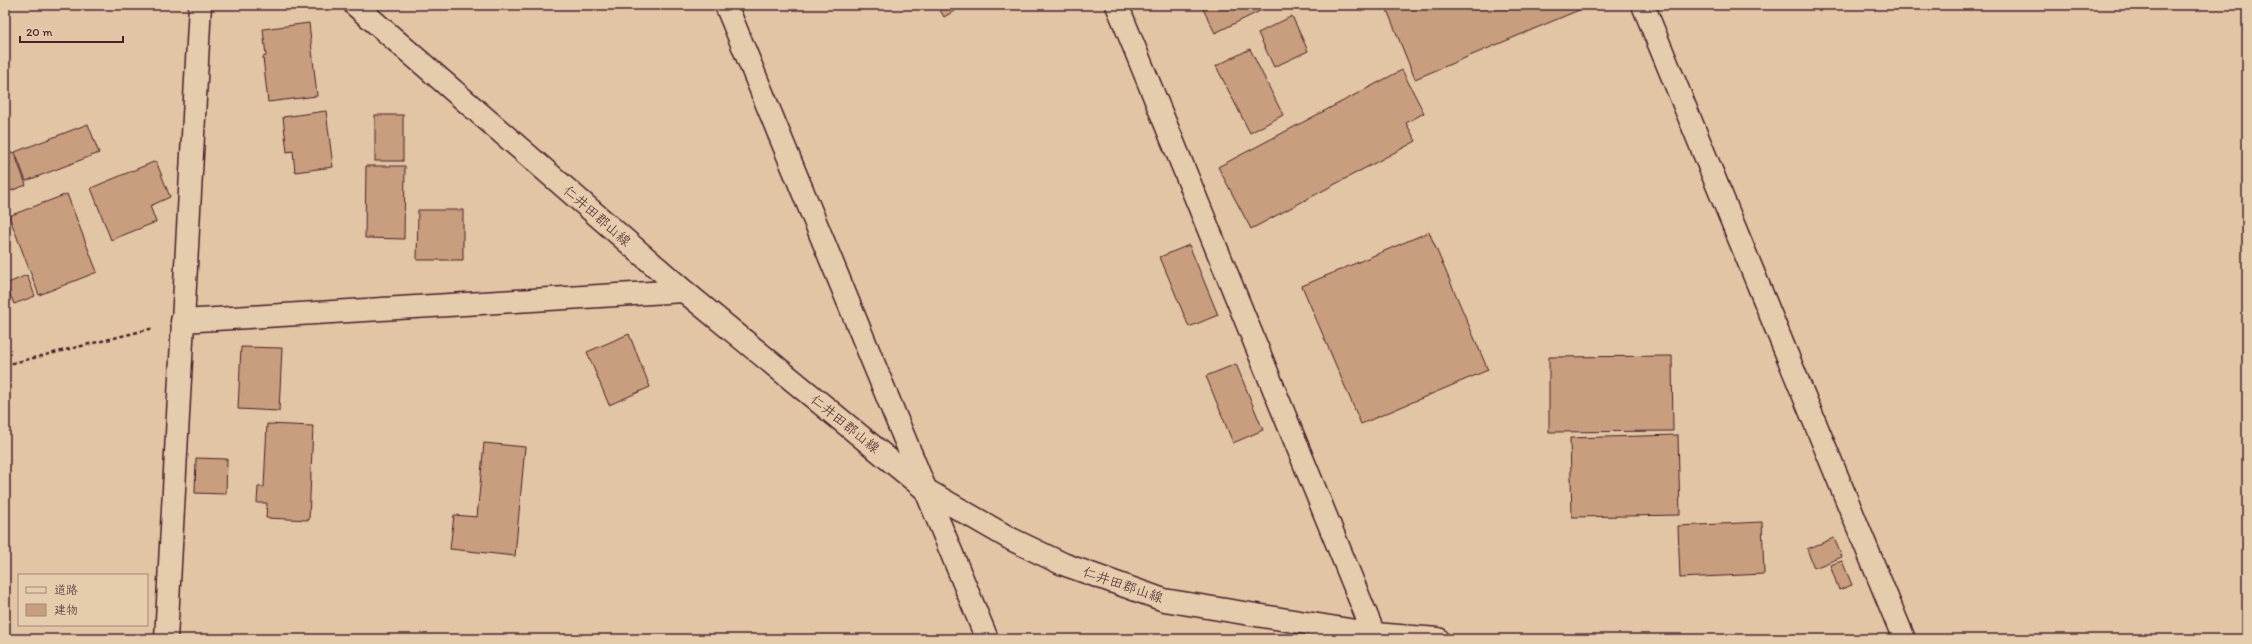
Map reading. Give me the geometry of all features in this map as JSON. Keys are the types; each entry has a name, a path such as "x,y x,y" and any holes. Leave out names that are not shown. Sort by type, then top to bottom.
{"street":[{"path":"166,639 200,5"},
{"name":"仁井田郡山線","path":"355,5 684,291 926,490 1011,539 1056,561 1098,578 1164,600 1375,637 1438,639"},
{"path":"726,5 987,639"},
{"path":"1117,5 1375,637"},
{"path":"1643,5 1904,639"},
{"path":"182,321 684,291"}],"path":[{"path":"5,365 182,321"}],"building":[{"path":"937,5 964,5 944,17"},
{"path":"975,5 984,5 977,9"},
{"path":"1201,5 1260,5 1262,10 1215,33"},
{"path":"1385,5 1591,5 1415,79"},
{"path":"1292,16 1308,51 1274,67 1258,33"},
{"path":"309,23 317,96 268,102 263,57 266,56 263,29"},
{"path":"1250,49 1283,115 1250,133 1216,66"},
{"path":"1402,70 1424,113 1406,123 1416,141 1251,229 1218,167"},
{"path":"326,111 333,167 295,172 293,151 287,152 283,117"},
{"path":"375,115 403,115 403,161 375,161"},
{"path":"88,124 99,153 26,181 15,152"},
{"path":"14,152 26,185 5,193 5,155"},
{"path":"156,161 170,197 150,206 156,222 111,240 91,188"},
{"path":"366,166 405,166 404,239 365,238"},
{"path":"67,194 97,272 39,295 9,216"},
{"path":"418,210 463,210 463,260 417,260"},
{"path":"1429,232 1488,370 1361,424 1302,286"},
{"path":"1189,245 1218,315 1189,327 1160,257"},
{"path":"27,275 35,296 14,304 6,284"},
{"path":"629,334 650,387 609,405 587,352"},
{"path":"241,347 282,348 279,411 238,409"},
{"path":"1672,356 1673,431 1549,432 1549,357"},
{"path":"1236,364 1263,430 1233,443 1206,376"},
{"path":"267,424 313,426 309,520 266,518 267,503 257,503 258,487 264,487"},
{"path":"1678,435 1680,515 1572,517 1570,438"},
{"path":"484,443 525,447 515,556 450,549 454,515 477,517"},
{"path":"196,458 227,459 226,494 195,493"},
{"path":"1762,522 1764,574 1680,578 1678,526"},
{"path":"1834,538 1842,557 1814,568 1807,549"},
{"path":"1842,561 1852,585 1839,590 1830,565"}]}
